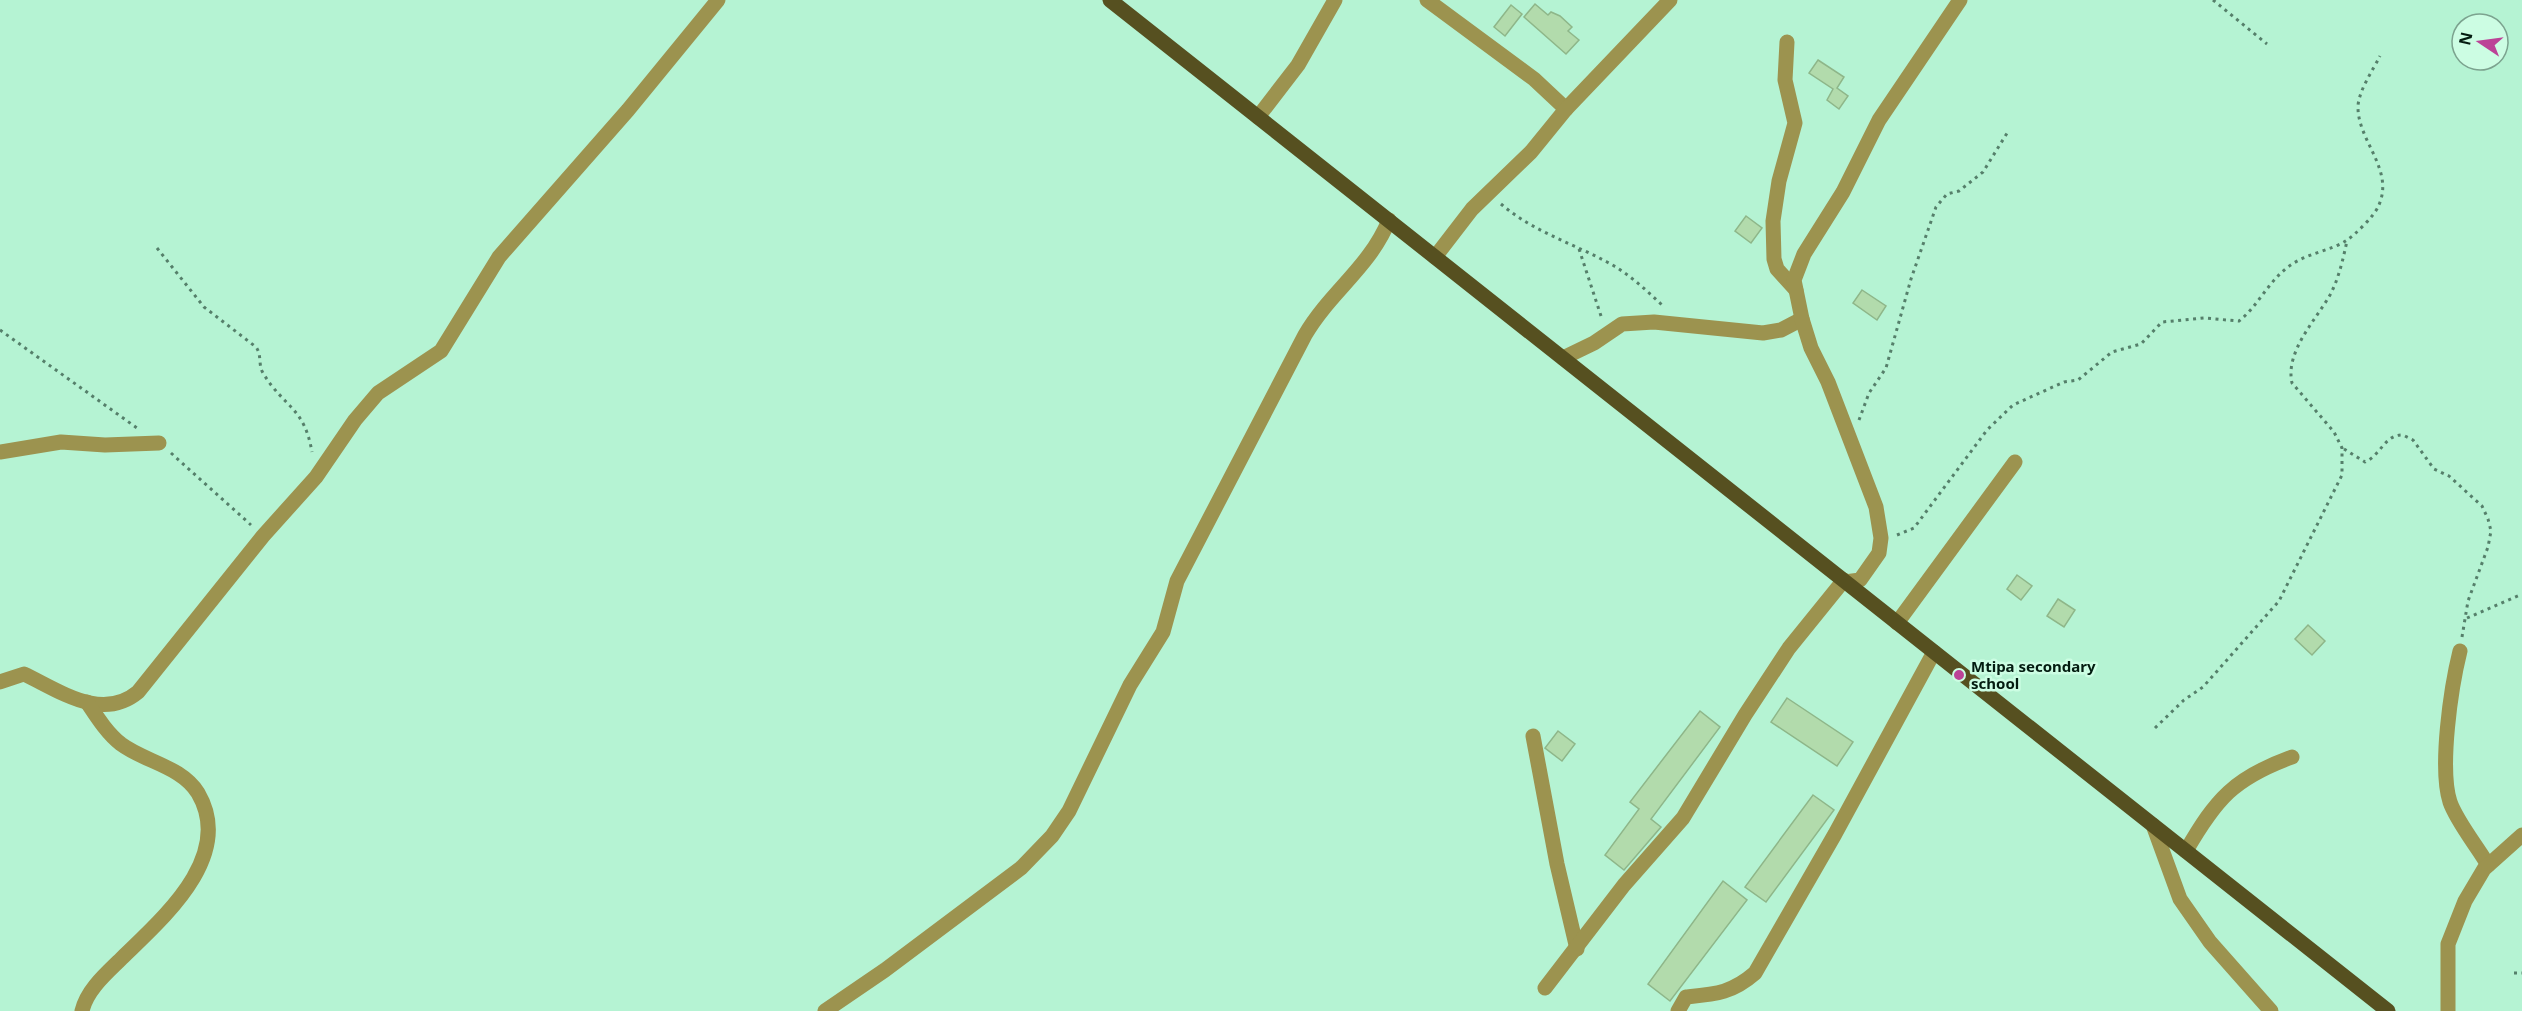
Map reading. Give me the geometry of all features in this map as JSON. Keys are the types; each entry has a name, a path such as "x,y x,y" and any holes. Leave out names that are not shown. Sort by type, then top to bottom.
{"main road":[{"path":"1110,0 2388,1011"}],"street":[{"path":"0,682 24,674 68,696 104,706 125,702 138,692 263,536 316,477 355,420 378,393 441,351 499,256 628,110 718,0"},
{"path":"1258,117 1298,64 1335,0"},
{"path":"1427,0 1534,80 1566,109"},
{"path":"1436,257 1472,209 1531,152 1566,109 1670,0"},
{"path":"1545,988 1624,885 1683,818 1744,715 1789,648 1844,581 1860,580 1879,553 1881,538 1876,507 1802,319 1794,280 1804,254 1843,192 1878,120 1960,0"},
{"path":"1787,42 1786,86 1795,123 1779,181 1773,221 1774,259 1778,269 1796,290"},
{"path":"825,1011 885,970 1021,868 1052,836 1070,811 1130,685 1163,632 1177,581 1305,335 1318,312 1368,260 1380,243 1389,220"},
{"path":"1563,358 1594,343 1606,332 1622,324 1654,321 1763,333 1781,330 1802,319"},
{"path":"0,452 61,442 105,445 159,443"},
{"path":"1897,623 2015,462"},
{"path":"2460,651 2454,675 2446,781 2451,804 2488,865"},
{"path":"1678,1011 1686,997 1726,992 1740,986 1755,973 1835,834 1934,652"},
{"path":"82,1011 90,993 148,932 192,878 208,848 209,833 207,814 197,792 182,777 122,745 110,734 87,702"},
{"path":"1533,736 1557,864 1577,949"},
{"path":"2186,851 2210,810 2227,791 2267,766 2292,757"},
{"path":"2153,825 2180,899 2216,949 2271,1011"},
{"path":"2448,1011 2448,944 2465,901 2488,865 2522,835"}],"path":[{"path":"2213,0 2267,44"},
{"path":"1881,538 1900,535 1914,528 1988,430 2013,405 2064,382 2078,380 2112,352 2141,344 2162,322 2204,318 2239,321 2271,282 2289,266 2308,255 2347,241 2372,218 2379,205 2382,177 2359,118 2358,104 2380,56"},
{"path":"1851,441 1869,393 1886,368 1911,279 1940,199 1959,191 1983,172 2009,130"},
{"path":"1488,193 1528,224 1579,248 1632,278 1683,325"},
{"path":"2155,728 2221,668 2278,601 2342,475 2342,448 2334,432 2318,410 2292,383 2290,374 2291,363 2304,337 2331,293 2342,265 2347,241"},
{"path":"157,248 204,307 260,352 262,372 307,427 316,477"},
{"path":"1579,248 1606,332"},
{"path":"2342,448 2365,462 2372,459 2389,438 2403,435 2413,440 2434,469 2449,476 2482,506 2491,531 2488,547 2468,601 2460,651"},
{"path":"2467,618 2522,594"},
{"path":"2514,973 2522,973"}],"building":[{"path":"1535,4 1548,15 1551,12 1560,16 1572,27 1568,31 1579,40 1566,54 1524,17"},
{"path":"1511,5 1522,14 1505,36 1494,27"},
{"path":"1818,60 1844,77 1837,88 1848,96 1839,109 1827,100 1833,89 1809,73"},
{"path":"1746,216 1762,228 1751,243 1735,231"},
{"path":"1862,290 1886,306 1877,320 1853,303"},
{"path":"2017,575 2032,586 2021,600 2007,589"},
{"path":"2058,599 2075,610 2064,627 2047,616"},
{"path":"2308,625 2325,641 2312,655 2295,639"},
{"path":"1787,698 1853,742 1837,766 1771,722"},
{"path":"1700,711 1720,727 1651,819 1661,827 1624,870 1605,855 1639,809 1630,802"},
{"path":"1558,731 1575,744 1562,761 1545,748"},
{"path":"1813,795 1834,810 1766,902 1745,887"},
{"path":"1723,881 1747,900 1670,1001 1648,984"}],"place":[{"name":"Mtipa secondary school","path":"1959,675"}]}
